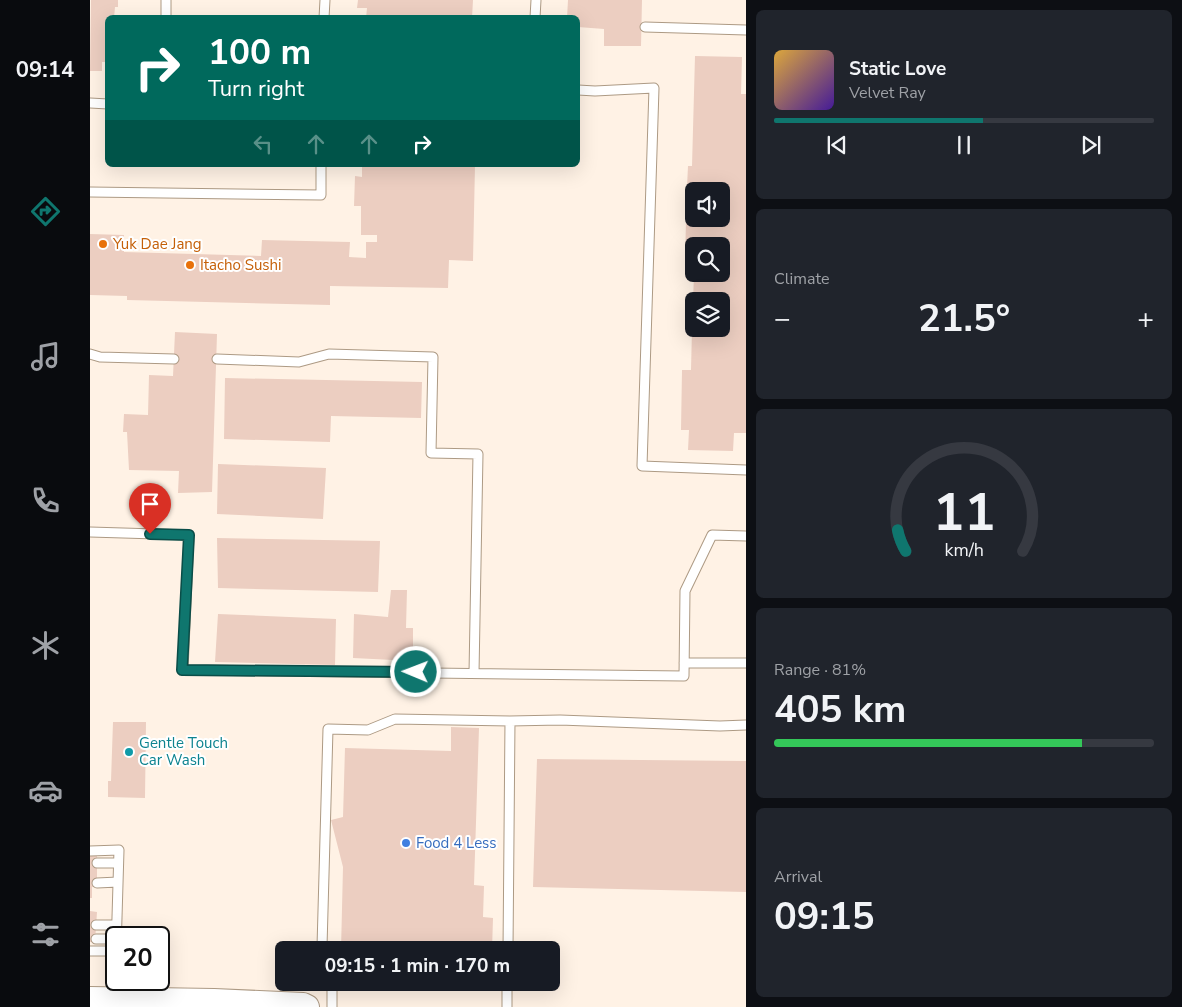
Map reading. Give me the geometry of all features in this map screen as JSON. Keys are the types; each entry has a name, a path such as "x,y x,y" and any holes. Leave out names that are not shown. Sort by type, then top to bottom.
{"street":[{"path":"90,999 132,991"},
{"path":"144,991 214,1001 303,1005 307,1007"}],"lane":[{"path":"166,0 166,15"},
{"path":"324,15 325,0"},
{"path":"535,15 536,0"},
{"path":"645,27 746,30"},
{"path":"580,90 654,88 642,466 746,470"},
{"path":"90,103 105,104"},
{"path":"90,192 320,195 321,167"},
{"path":"90,354 100,357 174,359"},
{"path":"216,359 300,362 329,354 433,357 431,453 478,454 474,673"},
{"path":"90,532 189,535 182,670 684,676 685,591 712,535 746,536"},
{"path":"684,663 746,663"},
{"path":"322,941 328,729 368,730 395,720 560,720 720,726 746,724"},
{"path":"508,941 510,721"},
{"path":"90,850 119,850 116,926"},
{"path":"97,863 118,863"},
{"path":"97,882 118,882"},
{"path":"96,926 105,926"},
{"path":"96,939 105,939"},
{"path":"90,950 105,951"},
{"path":"332,991 332,1007"},
{"path":"507,991 507,1007"}],"building":[{"path":"91,0 118,0 118,7 115,7 114,15 105,15 105,62 102,62 102,71 90,71"},
{"path":"358,0 473,0 472,15 366,15 367,8 357,8"},
{"path":"568,0 642,0 641,46 604,46 604,29 580,27 580,15 567,15"},
{"path":"695,56 742,57 741,94 746,94 746,433 734,433 733,451 688,450 689,430 681,430 682,370 691,370 692,337 730,337 730,292 693,292 694,282 730,282 730,237 686,237 686,227 730,227 730,182 687,182 688,166 692,166"},
{"path":"362,167 475,167 473,261 449,260 448,288 330,286 330,305 127,300 127,296 90,295 90,234 124,235 124,252 261,256 262,240 350,242 349,257 366,258 366,242 377,242 377,235 361,235 361,206 354,206 355,176 362,177"},
{"path":"175,332 217,334 212,492 178,493 179,471 129,470 127,432 123,432 124,414 148,415 149,375 173,376"},
{"path":"225,378 422,382 421,418 331,416 330,442 224,439"},
{"path":"218,464 326,468 323,519 217,514"},
{"path":"217,538 380,541 378,592 218,588"},
{"path":"391,590 407,590 406,628 413,628 413,661 353,658 354,614 388,617"},
{"path":"218,614 336,619 335,665 215,662"},
{"name":"Gentle Touch Car Wash","path":"113,722 146,722 145,798 108,797 108,781 111,781"},
{"name":"Food 4 Less","path":"451,727 479,728 474,885 484,886 483,917 493,918 492,941 341,941 343,867 331,820 343,817 345,748 451,751"},
{"path":"537,759 746,761 746,892 533,887"},
{"path":"90,856 97,856 97,887 92,887 92,898 90,898"},
{"path":"90,911 97,912 95,942 90,942"}],"place":[{"name":"Yuk Dae Jang","path":"103,244"},
{"name":"Itacho Sushi","path":"190,265"},
{"name":"Gentle Touch Car Wash","path":"129,752"},
{"name":"Food 4 Less","path":"406,843"}],"route":[{"path":"150,534 189,535 182,670 416,672"}]}
